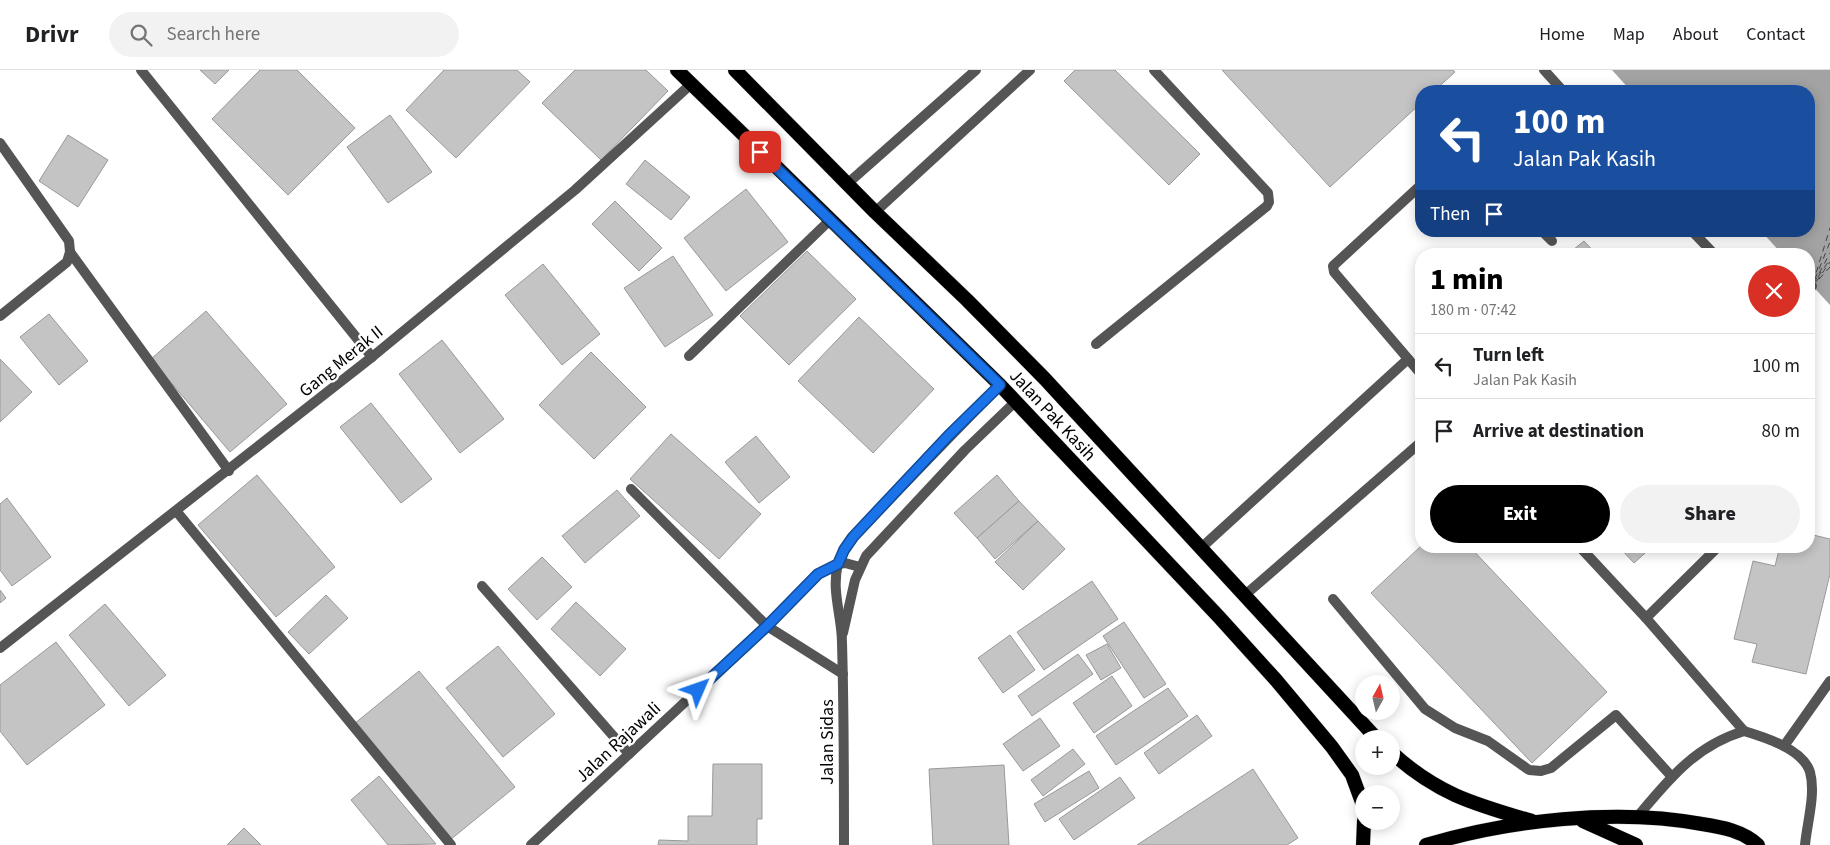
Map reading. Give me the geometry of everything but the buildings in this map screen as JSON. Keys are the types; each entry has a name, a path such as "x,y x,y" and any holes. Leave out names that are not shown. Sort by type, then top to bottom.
{"highway":[{"name":"Jalan Pak Kasih","path":"677,70 690,85 1000,385 1276,680 1332,747 1352,775 1356,785"},
{"name":"Jalan Pak Kasih","path":"735,70 875,212 967,300 1045,379 1369,730"},
{"path":"1400,759 1425,780 1451,795 1535,822"},
{"path":"1426,845 1459,835 1535,822 1638,816 1683,820 1729,829 1753,840 1758,845"},
{"path":"1580,819 1636,845"},
{"path":"1363,845 1364,830"}],"street":[{"path":"141,70 372,358"},
{"path":"847,184 976,70"},
{"path":"875,212 1030,70"},
{"path":"1096,344 1269,202 1268,193 1154,70"},
{"path":"1544,70 1558,85"},
{"name":"Gang Merak II","path":"0,648 177,512 372,358 575,190 690,85"},
{"path":"0,143 68,242 70,252 229,471"},
{"path":"1415,191 1333,266 1334,272 1415,367"},
{"path":"689,356 830,220"},
{"path":"1548,237 1552,241"},
{"path":"1698,237 1708,248"},
{"path":"0,316 64,265 70,252"},
{"path":"1201,548 1408,359"},
{"path":"1000,385 866,523 844,550 838,564 860,566 883,536 964,450 1015,402"},
{"path":"1245,595 1415,447"},
{"path":"631,489 767,626 843,674"},
{"path":"177,512 451,845"},
{"path":"1586,553 1646,618 1744,731 1784,746 1803,761 1812,782 1805,845"},
{"path":"1646,618 1712,553"},
{"name":"Jalan Rajawali","path":"531,845 767,626 818,574 838,564"},
{"name":"Jalan Sidas","path":"838,564 836,601 842,639 844,845"},
{"name":"Jalan Sidas","path":"842,639 850,595 860,566"},
{"path":"482,586 629,754"},
{"path":"1334,599 1425,709 1455,728 1488,741 1529,770 1541,771 1551,768 1616,715 1672,777"},
{"path":"1784,746 1830,681"},
{"path":"1638,816 1672,777 1705,747 1727,736 1744,731"}],"shaded area":[{"path":"1612,70 1830,70 1830,305 1815,289 1815,248 1777,248 1766,237 1815,237 1815,85 1626,85"}],"ferry route":[{"path":"1815,277 1830,228"},
{"path":"1815,279 1830,242"},
{"path":"1815,281 1830,253"},
{"path":"1818,277 1830,259"},
{"path":"1816,282 1830,262"},
{"path":"1819,279 1830,267"}],"route":[{"path":"698,690 767,626 818,574 828,567 838,564 844,550 853,537 872,516 948,436 1000,385 760,152"}]}
